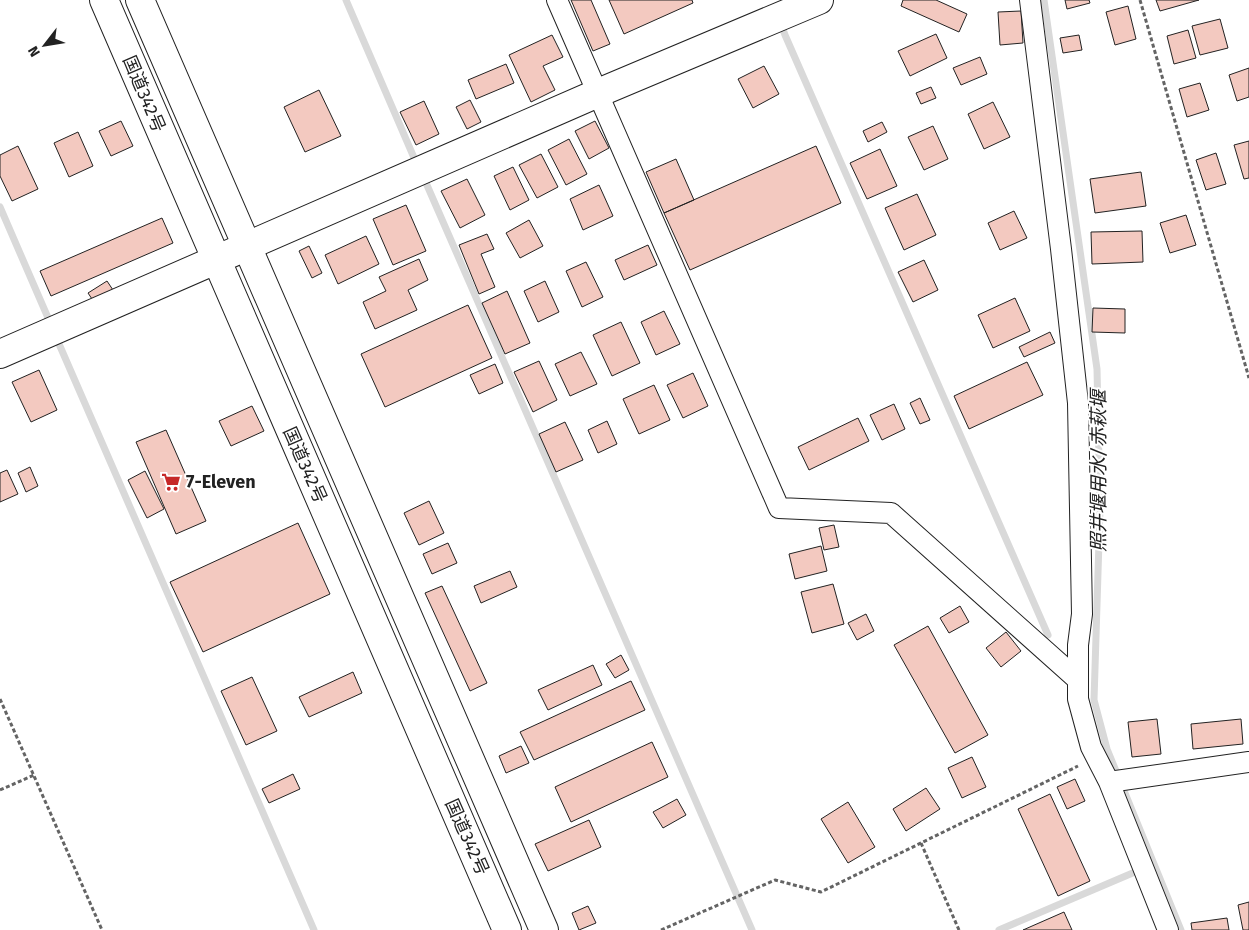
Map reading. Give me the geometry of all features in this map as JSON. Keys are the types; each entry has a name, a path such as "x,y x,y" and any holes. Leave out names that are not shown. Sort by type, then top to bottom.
{"main road":[{"name":"国道342号","path":"104,0 507,930"},
{"name":"国道342号","path":"140,0 544,930"},
{"path":"0,354 598,93 819,0"}],"street":[{"path":"557,0 780,508 891,513 1078,680"},
{"path":"1030,0 1078,403 1082,614 1078,645 1078,699 1091,747 1109,782 1168,930"},
{"path":"1109,782 1249,762"}],"path":[{"path":"1140,0 1249,378"},
{"path":"0,699 102,930"},
{"path":"661,930 775,880 821,892 1096,757"},
{"path":"0,790 34,775"},
{"path":"921,843 960,930"}],"building":[{"path":"571,0 591,0 610,44 593,51"},
{"path":"609,0 692,0 693,3 624,34"},
{"path":"903,0 936,0 967,14 959,32 901,6"},
{"path":"1065,0 1089,0 1090,3 1067,9"},
{"path":"1156,0 1199,0 1160,11"},
{"path":"1128,6 1136,39 1115,45 1106,12"},
{"path":"1021,11 1023,43 1000,45 998,12"},
{"path":"1220,19 1228,48 1200,55 1192,26"},
{"path":"1188,30 1196,58 1174,64 1167,36"},
{"path":"936,34 947,58 910,76 898,51"},
{"path":"552,35 563,57 543,66 555,90 531,102 509,55"},
{"path":"1079,35 1082,50 1063,53 1060,38"},
{"path":"980,57 987,74 961,85 953,68"},
{"path":"506,64 514,83 476,99 468,80"},
{"path":"764,66 779,94 753,108 738,79"},
{"path":"1249,68 1249,97 1237,101 1229,75"},
{"path":"1200,83 1209,110 1187,117 1179,89"},
{"path":"931,87 936,98 921,104 916,93"},
{"path":"319,90 341,136 305,152 284,107"},
{"path":"470,100 481,122 467,129 456,107"},
{"path":"424,101 439,134 416,145 400,112"},
{"path":"993,102 1010,137 984,149 968,114"},
{"path":"121,121 133,146 111,156 99,131"},
{"path":"595,121 609,148 589,159 575,131"},
{"path":"882,122 887,132 868,142 863,131"},
{"path":"933,126 948,159 924,170 908,137"},
{"path":"78,132 93,166 69,177 54,143"},
{"path":"569,139 587,174 566,185 548,150"},
{"path":"1249,141 1249,178 1244,179 1234,145"},
{"path":"18,146 38,189 12,201 0,176 0,155"},
{"path":"816,146 841,203 690,270 664,213"},
{"path":"880,149 897,186 867,199 850,163"},
{"path":"1216,153 1226,184 1206,190 1196,160"},
{"path":"541,154 558,187 537,198 519,165"},
{"path":"676,159 694,200 664,213 646,172"},
{"path":"513,167 529,200 510,210 494,176"},
{"path":"1141,172 1146,206 1095,213 1090,179"},
{"path":"467,179 485,215 460,228 441,191"},
{"path":"599,185 613,216 583,230 570,199"},
{"path":"917,194 936,235 904,250 885,208"},
{"path":"406,205 426,251 393,265 373,219"},
{"path":"1014,211 1027,238 1000,250 988,223"},
{"path":"1186,215 1196,245 1170,253 1160,223"},
{"path":"162,218 173,243 51,296 40,271"},
{"path":"529,220 543,246 520,258 506,233"},
{"path":"1142,231 1143,262 1092,264 1091,232"},
{"path":"487,234 494,249 481,254 495,287 479,294 459,245"},
{"path":"366,236 379,264 338,284 325,255"},
{"path":"648,245 657,265 624,280 615,260"},
{"path":"309,246 322,273 312,278 299,251"},
{"path":"419,259 428,280 408,290 417,310 375,329 363,302 386,291 379,277"},
{"path":"924,260 938,290 913,302 898,272"},
{"path":"586,262 603,297 582,307 566,271"},
{"path":"107,281 113,290 94,302 88,293"},
{"path":"545,281 559,312 538,322 524,291"},
{"path":"507,291 530,343 505,354 482,303"},
{"path":"1015,298 1030,331 993,348 978,315"},
{"path":"468,305 492,358 385,407 361,354"},
{"path":"1093,308 1125,309 1125,333 1092,332"},
{"path":"664,311 680,344 656,355 641,322"},
{"path":"621,322 640,363 612,376 593,335"},
{"path":"1050,332 1055,343 1024,357 1019,347"},
{"path":"581,352 597,384 570,396 555,364"},
{"path":"539,361 557,400 533,412 514,372"},
{"path":"1027,362 1043,395 969,429 954,396"},
{"path":"495,364 503,383 479,394 470,375"},
{"path":"39,370 57,410 31,422 12,382"},
{"path":"693,373 708,406 683,418 667,385"},
{"path":"654,385 670,420 639,434 623,399"},
{"path":"920,398 930,420 920,424 910,403"},
{"path":"894,404 905,429 882,440 870,415"},
{"path":"252,406 264,431 231,446 219,421"},
{"path":"858,418 869,441 809,470 798,447"},
{"path":"607,421 617,444 598,453 588,430"},
{"path":"565,422 583,460 556,472 539,434"},
{"name":"7-Eleven","path":"166,430 206,521 176,534 136,442"},
{"path":"30,467 38,486 26,492 18,473"},
{"path":"7,470 18,494 0,502 0,473"},
{"path":"145,471 164,509 147,518 128,480"},
{"path":"429,501 444,533 419,545 404,513"},
{"path":"298,523 330,594 203,652 170,582"},
{"path":"834,525 839,547 824,550 819,528"},
{"path":"448,543 457,563 432,574 423,554"},
{"path":"821,546 827,571 795,579 789,554"},
{"path":"510,571 517,587 481,603 474,586"},
{"path":"833,584 844,624 812,633 801,592"},
{"path":"442,586 487,683 470,691 425,593"},
{"path":"960,606 969,622 949,633 940,618"},
{"path":"866,614 874,631 857,640 848,623"},
{"path":"928,626 988,735 955,753 894,645"},
{"path":"1006,632 1021,651 1001,667 986,648"},
{"path":"621,655 629,670 615,678 606,664"},
{"path":"593,665 602,685 548,710 538,690"},
{"path":"353,672 362,693 309,717 299,697"},
{"path":"252,677 277,731 246,745 221,691"},
{"path":"631,681 645,710 534,760 520,732"},
{"path":"1157,719 1161,754 1132,757 1128,722"},
{"path":"1241,719 1243,744 1193,749 1191,724"},
{"path":"652,742 668,777 571,822 555,787"},
{"path":"521,746 529,763 506,773 499,756"},
{"path":"972,757 986,787 962,798 948,768"},
{"path":"293,774 300,789 269,803 262,789"},
{"path":"1075,779 1085,801 1067,809 1057,787"},
{"path":"926,788 940,809 906,831 893,809"},
{"path":"1050,794 1090,881 1058,896 1018,809"},
{"path":"677,799 686,815 663,828 653,812"},
{"path":"848,802 875,847 848,863 821,819"},
{"path":"589,820 601,847 548,871 535,844"},
{"path":"1249,902 1249,930 1243,930 1238,905"},
{"path":"588,906 596,923 579,930 572,913"},
{"path":"1064,912 1072,930 1023,930"},
{"path":"1227,918 1229,930 1192,930 1191,923"}],"waterway":[{"path":"346,0 418,167"},
{"name":"照井堰用水/赤萩堰","path":"1044,0 1097,369 1100,509 1094,700 1107,749 1181,930"},
{"path":"780,21 1048,635"},
{"path":"423,176 752,930"},
{"path":"0,207 52,327"},
{"path":"56,337 314,930"},
{"path":"999,930 1142,869"}],"place":[{"name":"7-Eleven","path":"171,482"}]}
